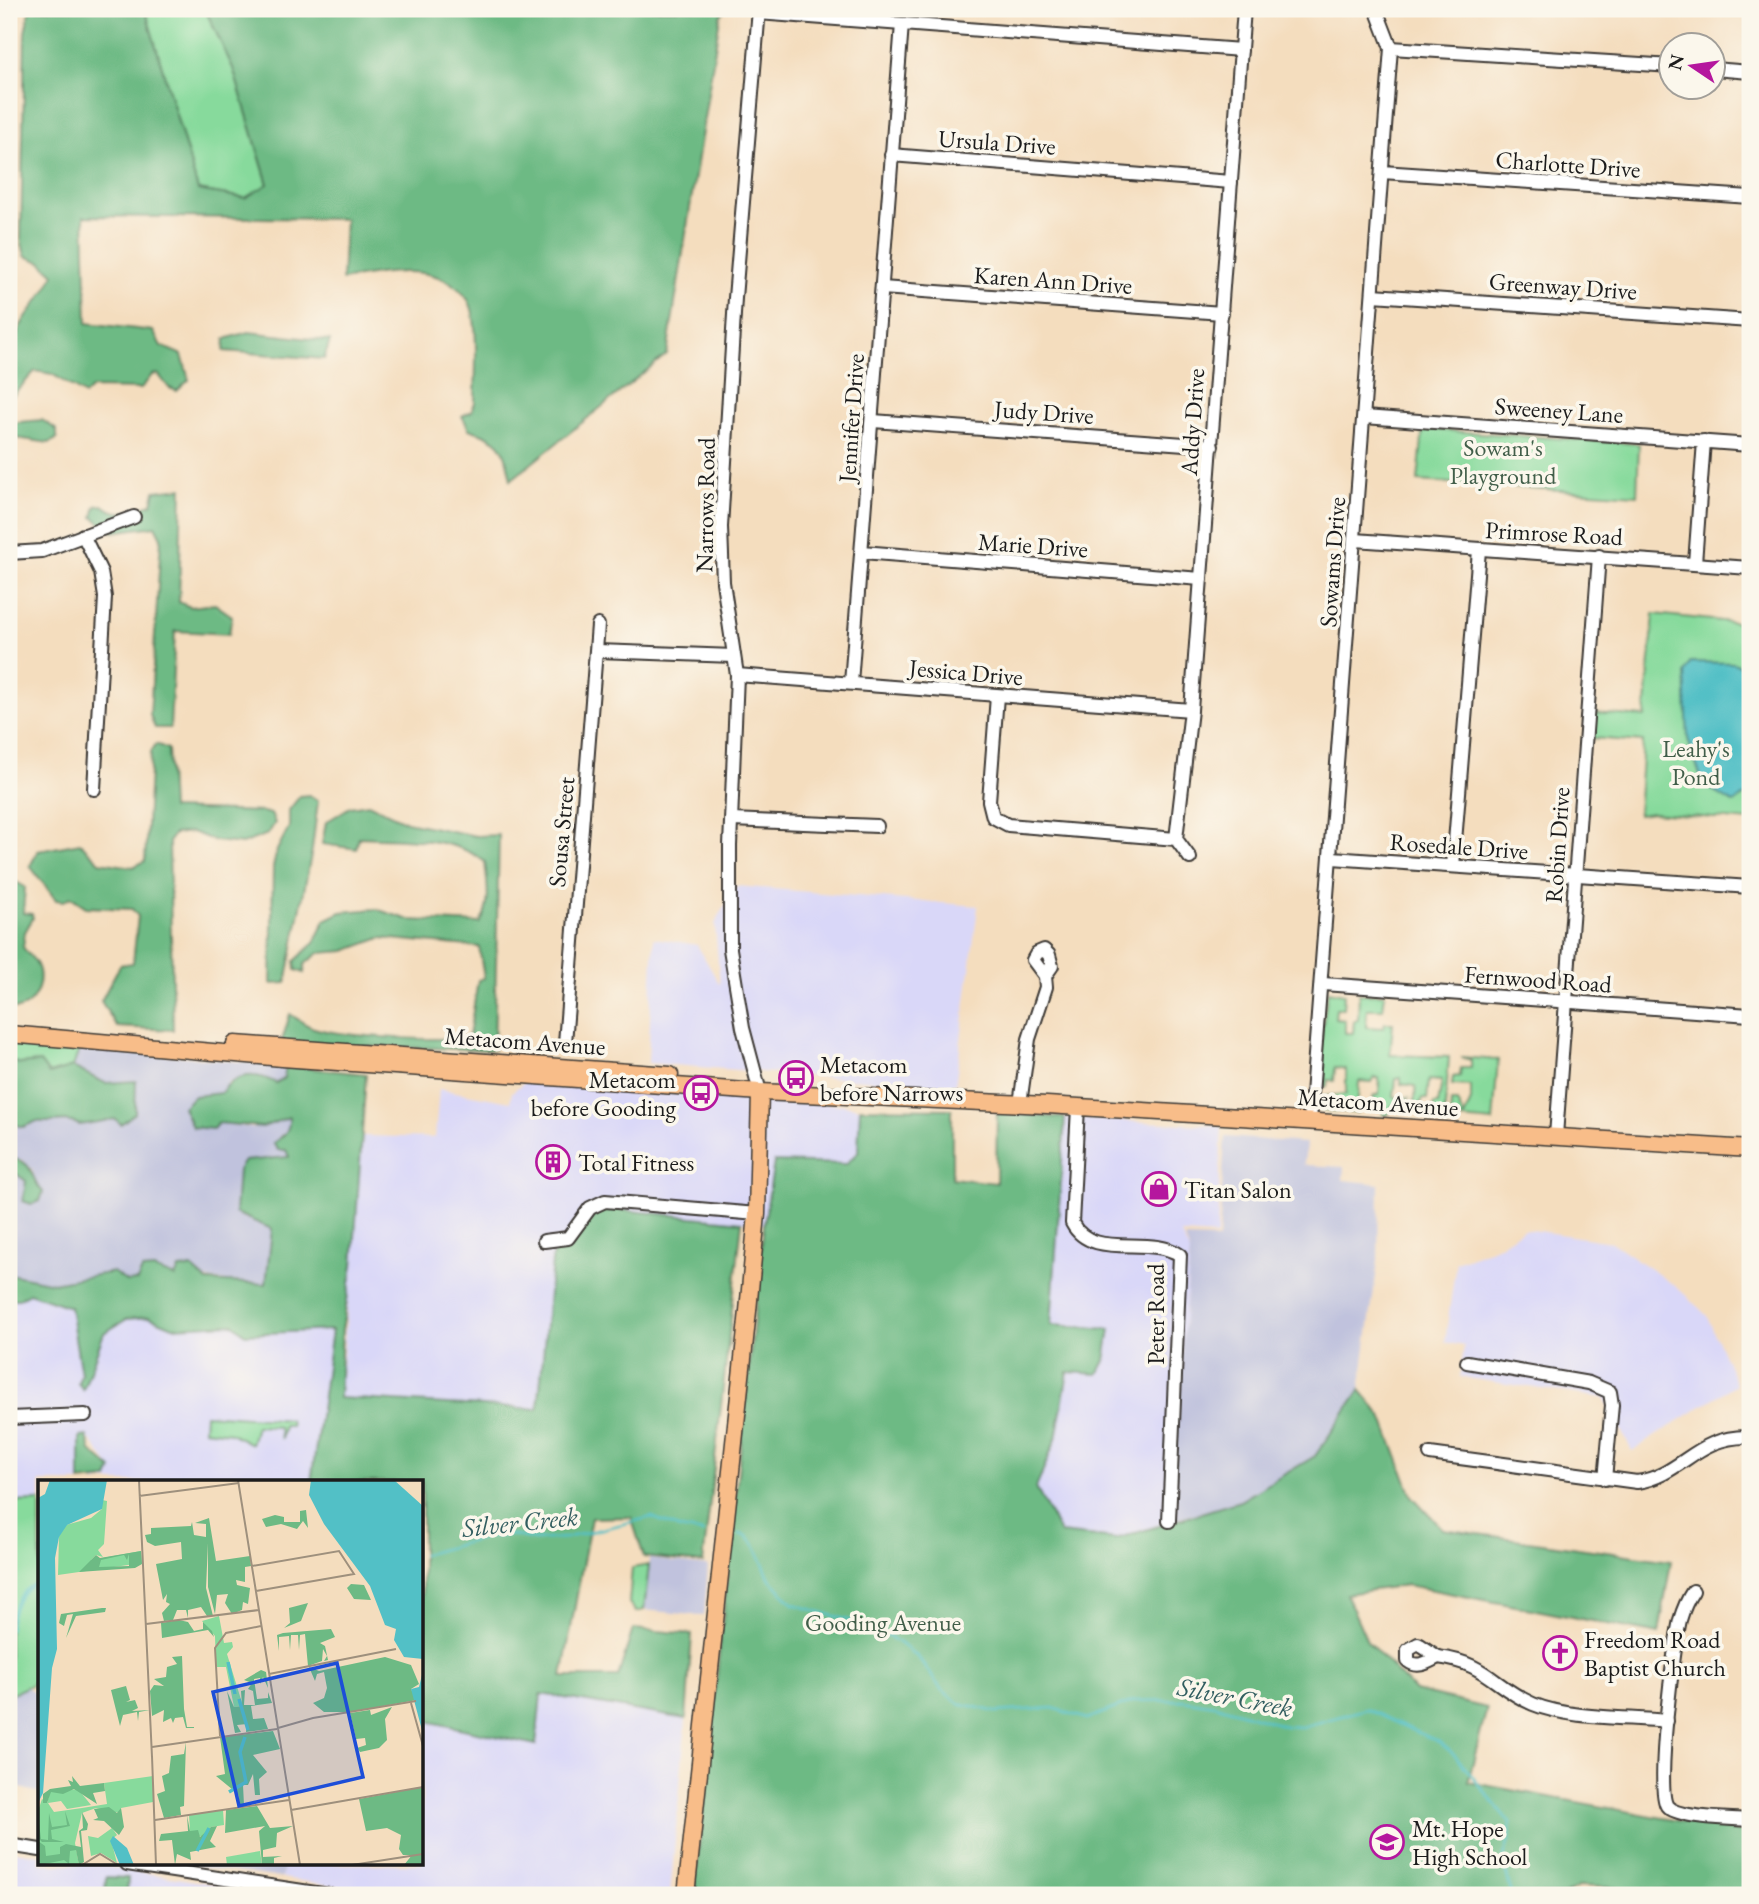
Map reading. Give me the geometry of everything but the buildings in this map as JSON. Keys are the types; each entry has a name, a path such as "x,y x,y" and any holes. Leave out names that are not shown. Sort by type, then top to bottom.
{"main road":[{"name":"Metacom Avenue","path":"9,1034 300,1048 759,1087 1003,1104 1750,1149"},
{"path":"687,1895 757,1214 759,1087"}],"street":[{"name":"Addy Drive","path":"1176,839 1191,710 1244,9"},
{"name":"Sowams Drive","path":"1310,1121 1332,858 1391,48 1376,9"},
{"path":"759,11 1241,50"},
{"name":"Narrows Road","path":"759,11 735,298 721,527 723,582 737,676 729,905 733,975 759,1087"},
{"path":"891,155 902,24"},
{"path":"1391,48 1658,65"},
{"path":"1728,70 1750,72"},
{"name":"Ursula Drive","path":"891,155 1231,182"},
{"name":"Jennifer Drive","path":"851,683 873,421 891,155"},
{"name":"Charlotte Drive","path":"1382,172 1750,197"},
{"name":"Karen Ann Drive","path":"882,288 1222,313"},
{"name":"Greenway Drive","path":"1373,295 1750,321"},
{"name":"Sweeney Lane","path":"1364,417 1750,445"},
{"name":"Judy Drive","path":"873,421 1212,446"},
{"path":"1695,563 1704,441"},
{"path":"9,553 43,551 134,517"},
{"path":"83,535 101,572 105,597 94,789"},
{"name":"Primrose Road","path":"1354,540 1750,568"},
{"path":"1453,866 1479,550"},
{"name":"Marie Drive","path":"862,552 1201,579"},
{"name":"Robin Drive","path":"1556,1136 1599,556"},
{"name":"Sousa Street","path":"565,1043 598,625"},
{"path":"598,651 734,656"},
{"name":"Jessica Drive","path":"737,676 1191,710"},
{"path":"997,696 989,802 993,817 1008,825 1176,839 1190,858"},
{"path":"732,820 877,825"},
{"name":"Rosedale Drive","path":"1332,858 1750,887"},
{"path":"1020,1104 1024,1064 1046,986 1045,976"},
{"name":"Fernwood Road","path":"1322,984 1750,1015"},
{"name":"Peter Road","path":"1078,1107 1072,1223 1076,1231 1083,1238 1094,1242 1157,1247 1180,1255 1169,1521"},
{"path":"544,1241 568,1238 590,1208 605,1201 757,1214"},
{"path":"1467,1362 1589,1383 1610,1392 1612,1405 1605,1479"},
{"path":"9,1418 85,1415"},
{"path":"1430,1454 1627,1482 1647,1480 1711,1442 1725,1437 1750,1437"},
{"path":"1693,1591 1678,1627 1662,1785 1667,1806 1687,1814 1750,1820"},
{"path":"1438,1657 1469,1663 1517,1696 1536,1705 1567,1712 1667,1721"},
{"path":"9,1844 38,1850"},
{"path":"140,1866 329,1895"}],"shaded area":[{"path":"736,886 978,906 955,1087 648,1063 654,938 697,945 720,985 715,924"},
{"path":"80,1047 286,1066 284,1078 276,1083 267,1078 229,1081 222,1093 194,1096 218,1123 252,1128 273,1124 289,1116 290,1127 273,1143 286,1150 289,1157 244,1161 238,1170 236,1191 243,1218 260,1221 272,1229 266,1284 176,1277 154,1269 138,1282 127,1282 113,1272 53,1283 9,1275 9,1173 15,1173 37,1186 32,1169 23,1160 9,1158 9,1123 23,1127 37,1120 47,1123 70,1120 80,1125 115,1119 126,1080 116,1085 105,1083 73,1067"},
{"path":"526,1081 860,1108 858,1152 846,1164 764,1224 612,1209 590,1222 570,1247 553,1251 538,1409 339,1398 363,1136 435,1138 439,1089 510,1102 512,1092"},
{"path":"1065,1118 1222,1126 1217,1236 1181,1234 1190,1253 1169,1521 1116,1539 1060,1533 1036,1488 1056,1439 1068,1372 1110,1329 1051,1325"},
{"path":"1225,1137 1306,1143 1304,1165 1344,1167 1343,1180 1379,1184 1378,1261 1360,1390 1315,1456 1240,1501 1169,1521 1190,1253 1185,1238 1219,1239"},
{"path":"1524,1229 1611,1242 1681,1290 1707,1316 1736,1384 1632,1451 1604,1398 1460,1377 1464,1346 1445,1342 1456,1262 1497,1247"},
{"path":"29,1293 70,1307 83,1389 104,1333 127,1319 149,1317 174,1327 234,1324 246,1334 332,1330 311,1480 266,1480 259,1473 247,1480 94,1480 112,1469 87,1436 80,1438 80,1480 38,1480 38,1501 9,1502 9,1299 19,1299"},
{"path":"649,1559 708,1566 704,1616 644,1610"},
{"path":"27,1687 38,1694 38,1792 9,1785 9,1695"},
{"path":"541,1694 686,1719 670,1895 393,1895 282,1878 284,1866 424,1866 424,1720 536,1745"},
{"path":"9,1850 38,1855 38,1866 103,1866 280,1895 127,1895 128,1878 107,1877 105,1895 9,1895"},
{"path":"190,1866 284,1866 282,1878"}],"green space":[{"path":"30,9 145,9 198,190 245,198 268,184 233,68 205,9 725,9 720,17 667,354 511,480 500,446 489,437 469,429 462,416 472,411 475,402 475,334 472,309 456,287 443,279 410,272 375,274 342,280 345,219 84,216 87,323 153,331 161,346 182,355 189,380 177,391 169,388 158,374 152,375 141,389 92,388 85,395 52,374 35,371 9,400 10,369 19,329 54,274 41,262 25,256 21,239 25,32"},
{"path":"145,9 205,9 233,68 268,185 245,198 198,190"},
{"path":"248,332 330,341 324,359 224,351 225,339"},
{"path":"42,420 57,430 57,439 49,443 9,437 9,423"},
{"name":"Sowam's Playground","path":"1423,429 1639,444 1637,495 1418,481"},
{"path":"182,488 179,602 190,607 215,604 232,616 229,634 175,631 170,728 155,728 150,715 161,538 155,526 113,532 93,517 96,506 103,505 115,511 126,512 152,504 155,491"},
{"name":"Leahy's Pond","path":"1654,614 1750,624 1750,821 1653,813 1638,815 1643,742 1592,738 1594,713 1645,717"},
{"path":"156,744 168,749 171,809 263,812 271,814 275,823 268,834 242,844 215,841 192,832 174,834 169,841 173,1030 117,1027 101,1001 120,965 133,963 138,916 132,909 86,907 71,897 64,901 56,900 30,866 38,851 80,843 100,862 133,867 145,861 151,752"},
{"path":"309,795 318,801 312,850 286,983 271,984 273,867 277,850 289,827 289,810 300,796"},
{"path":"368,804 407,822 476,836 499,835 494,1050 281,1044 290,1014 314,1028 345,1034 416,1039 469,1036 478,980 484,978 479,947 381,938 345,951 319,953 305,964 304,973 296,970 295,961 314,943 325,920 341,912 376,909 410,920 480,923 484,916 488,894 485,862 472,853 442,843 409,839 359,837 356,849 322,844 326,822 350,807"},
{"path":"9,878 25,887 23,913 32,914 33,918 25,932 23,947 36,963 40,980 35,996 24,1007 17,1009 9,1008"},
{"path":"1328,991 1344,994 1343,1008 1336,1008 1335,1019 1345,1020 1345,1033 1353,1033 1354,1021 1358,1020 1359,994 1385,994 1383,1009 1367,1009 1366,1027 1383,1028 1385,1023 1393,1023 1390,1055 1449,1057 1444,1119 1432,1118 1434,1104 1438,1104 1442,1081 1429,1080 1427,1099 1422,1099 1421,1104 1414,1104 1416,1086 1401,1084 1401,1078 1396,1079 1394,1097 1409,1098 1408,1101 1393,1105 1388,1115 1383,1115 1382,1107 1373,1100 1374,1095 1379,1095 1379,1078 1374,1078 1372,1082 1359,1081 1357,1113 1319,1110 1319,1097 1346,1094 1346,1069 1335,1067 1334,1081 1328,1080 1327,1086 1319,1087 1322,1030"},
{"path":"9,1044 80,1047 73,1067 49,1074 40,1062 20,1064 9,1060"},
{"path":"1461,1057 1498,1060 1493,1122 1450,1118 1451,1102 1457,1102 1464,1117 1471,1101 1471,1086 1452,1085 1453,1077 1460,1076 1461,1068 1471,1068 1471,1060"},
{"path":"9,1060 20,1064 40,1062 49,1074 73,1067 105,1083 136,1081 135,1113 121,1124 115,1119 80,1125 37,1121 23,1127 9,1123"},
{"path":"286,1066 366,1074 353,1266 342,1330 339,1398 538,1409 553,1251 570,1247 597,1212 612,1209 742,1222 703,1563 644,1557 631,1517 591,1518 562,1677 618,1677 633,1629 692,1634 686,1719 541,1694 536,1745 424,1720 424,1480 311,1480 332,1330 245,1334 234,1324 173,1327 149,1317 127,1319 104,1333 83,1390 78,1383 81,1374 70,1307 29,1293 19,1299 9,1299 9,1274 53,1283 113,1272 127,1282 137,1281 142,1270 154,1269 175,1277 179,1269 192,1268 207,1281 266,1284 272,1229 235,1213 238,1170 244,1161 289,1157 286,1150 278,1150 273,1143 286,1133 289,1117 263,1127 218,1123 213,1129 192,1127 183,1107 194,1096 221,1093 239,1078 261,1077 276,1083 284,1078"},
{"name":"Gooding Avenue","path":"860,1108 952,1109 952,1178 996,1183 997,1112 1065,1118 1051,1325 1110,1329 1105,1361 1098,1374 1068,1372 1056,1439 1036,1488 1060,1533 1116,1539 1240,1501 1315,1456 1360,1390 1382,1416 1412,1496 1443,1529 1671,1561 1659,1634 1407,1585 1346,1594 1367,1641 1415,1691 1487,1708 1468,1782 1750,1834 1750,1895 1580,1886 1564,1895 694,1895 764,1224 774,1162 846,1164 858,1152"},
{"path":"9,1158 28,1166 43,1192 40,1201 31,1204 23,1201 26,1181 15,1173 9,1173"},
{"path":"205,1414 290,1420 291,1426 284,1426 281,1439 279,1427 256,1426 251,1444 231,1433 204,1430"},
{"path":"87,1436 91,1451 112,1469 108,1479 80,1480 80,1437"},
{"path":"38,1501 38,1679 9,1695 9,1502"},
{"path":"649,1565 644,1610 636,1612 629,1603 632,1568"},
{"path":"106,1877 128,1878 127,1895 105,1895"}],"water":[{"path":"1691,662 1734,663 1750,671 1750,793 1733,803 1703,784 1688,739 1685,672"}],"waterway":[{"name":"Silver Creek","path":"424,1554 483,1538 511,1535 535,1540 565,1538 652,1517 680,1529 703,1533"},
{"name":"Silver Creek","path":"740,1534 747,1536 755,1546 770,1579 793,1604 865,1625 889,1636 918,1657 941,1689 958,1703 996,1712 1053,1708 1087,1719 1134,1701 1182,1700 1215,1705 1285,1726 1302,1727 1366,1709 1439,1742 1455,1755 1510,1823 1510,1837 1503,1860 1512,1895"},
{"path":"9,1630 17,1601 26,1590 38,1582"}],"place":[{"name":"Metacom before Narrows","path":"796,1078"},
{"name":"Metacom before Gooding","path":"701,1093"},
{"name":"Total Fitness","path":"553,1162"},
{"name":"Titan Salon","path":"1159,1189"},
{"name":"Freedom Road Baptist Church","path":"1560,1653"},
{"name":"Mt. Hope High School","path":"1387,1842"}]}
